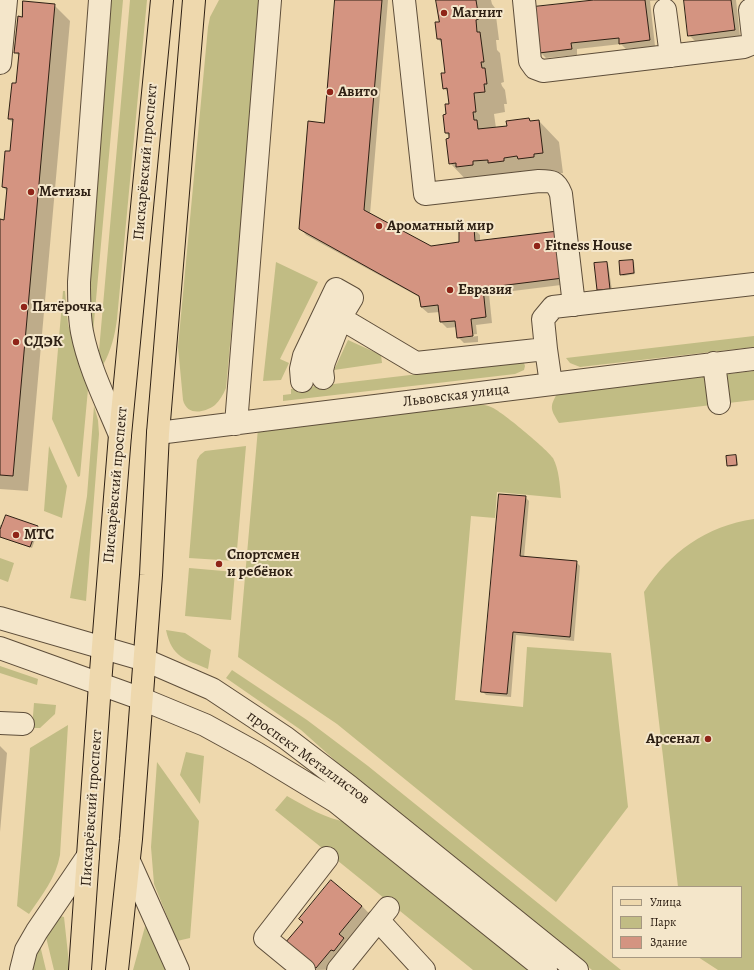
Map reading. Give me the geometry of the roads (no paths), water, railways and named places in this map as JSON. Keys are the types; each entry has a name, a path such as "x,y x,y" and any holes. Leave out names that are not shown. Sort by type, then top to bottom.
{"main road":[{"name":"Пискарёвский проспект","path":"80,970 100,684 120,435 162,0"},
{"path":"117,970 129,861 151,575 158,433 196,4"}],"street":[{"path":"0,63 6,0"},
{"path":"100,0 79,282 80,311 82,331 93,371 120,435"},
{"path":"236,424 270,0"},
{"path":"404,0 425,194 539,181 550,181 558,186 561,194 574,305"},
{"path":"524,0 530,61 535,68 543,71 744,47 751,44 753,37 750,10"},
{"path":"665,10 671,56"},
{"path":"551,384 543,319 553,307 754,284"},
{"path":"336,289 352,298 343,314 342,319 324,362 312,379 301,369 304,356 336,289"},
{"path":"342,319 416,363 546,349"},
{"name":"Львовская улица","path":"158,433 754,358"},
{"path":"714,363 719,403"},
{"name":"проспект Металлистов","path":"0,618 145,660 212,690 286,738 350,787 576,970"},
{"name":"проспект Металлистов","path":"0,648 142,699 205,725 336,801 546,970"},
{"path":"0,723 23,724"},
{"path":"21,970 26,950 88,856"},
{"path":"304,970 265,938 327,858"},
{"path":"129,861 178,970"},
{"path":"338,970 383,914 424,970"}],"place":[{"name":"Магнит","path":"444,13"},
{"name":"Авито","path":"330,92"},
{"name":"Метизы","path":"31,192"},
{"name":"Ароматный мир","path":"379,226"},
{"name":"Fitness House","path":"537,246"},
{"name":"Евразия","path":"450,290"},
{"name":"Пятёрочка","path":"24,307"},
{"name":"СДЭК","path":"16,342"},
{"name":"МТС","path":"16,535"},
{"name":"Спортсмен и ребёнок","path":"219,564"},
{"name":"Арсенал","path":"708,739"}]}
